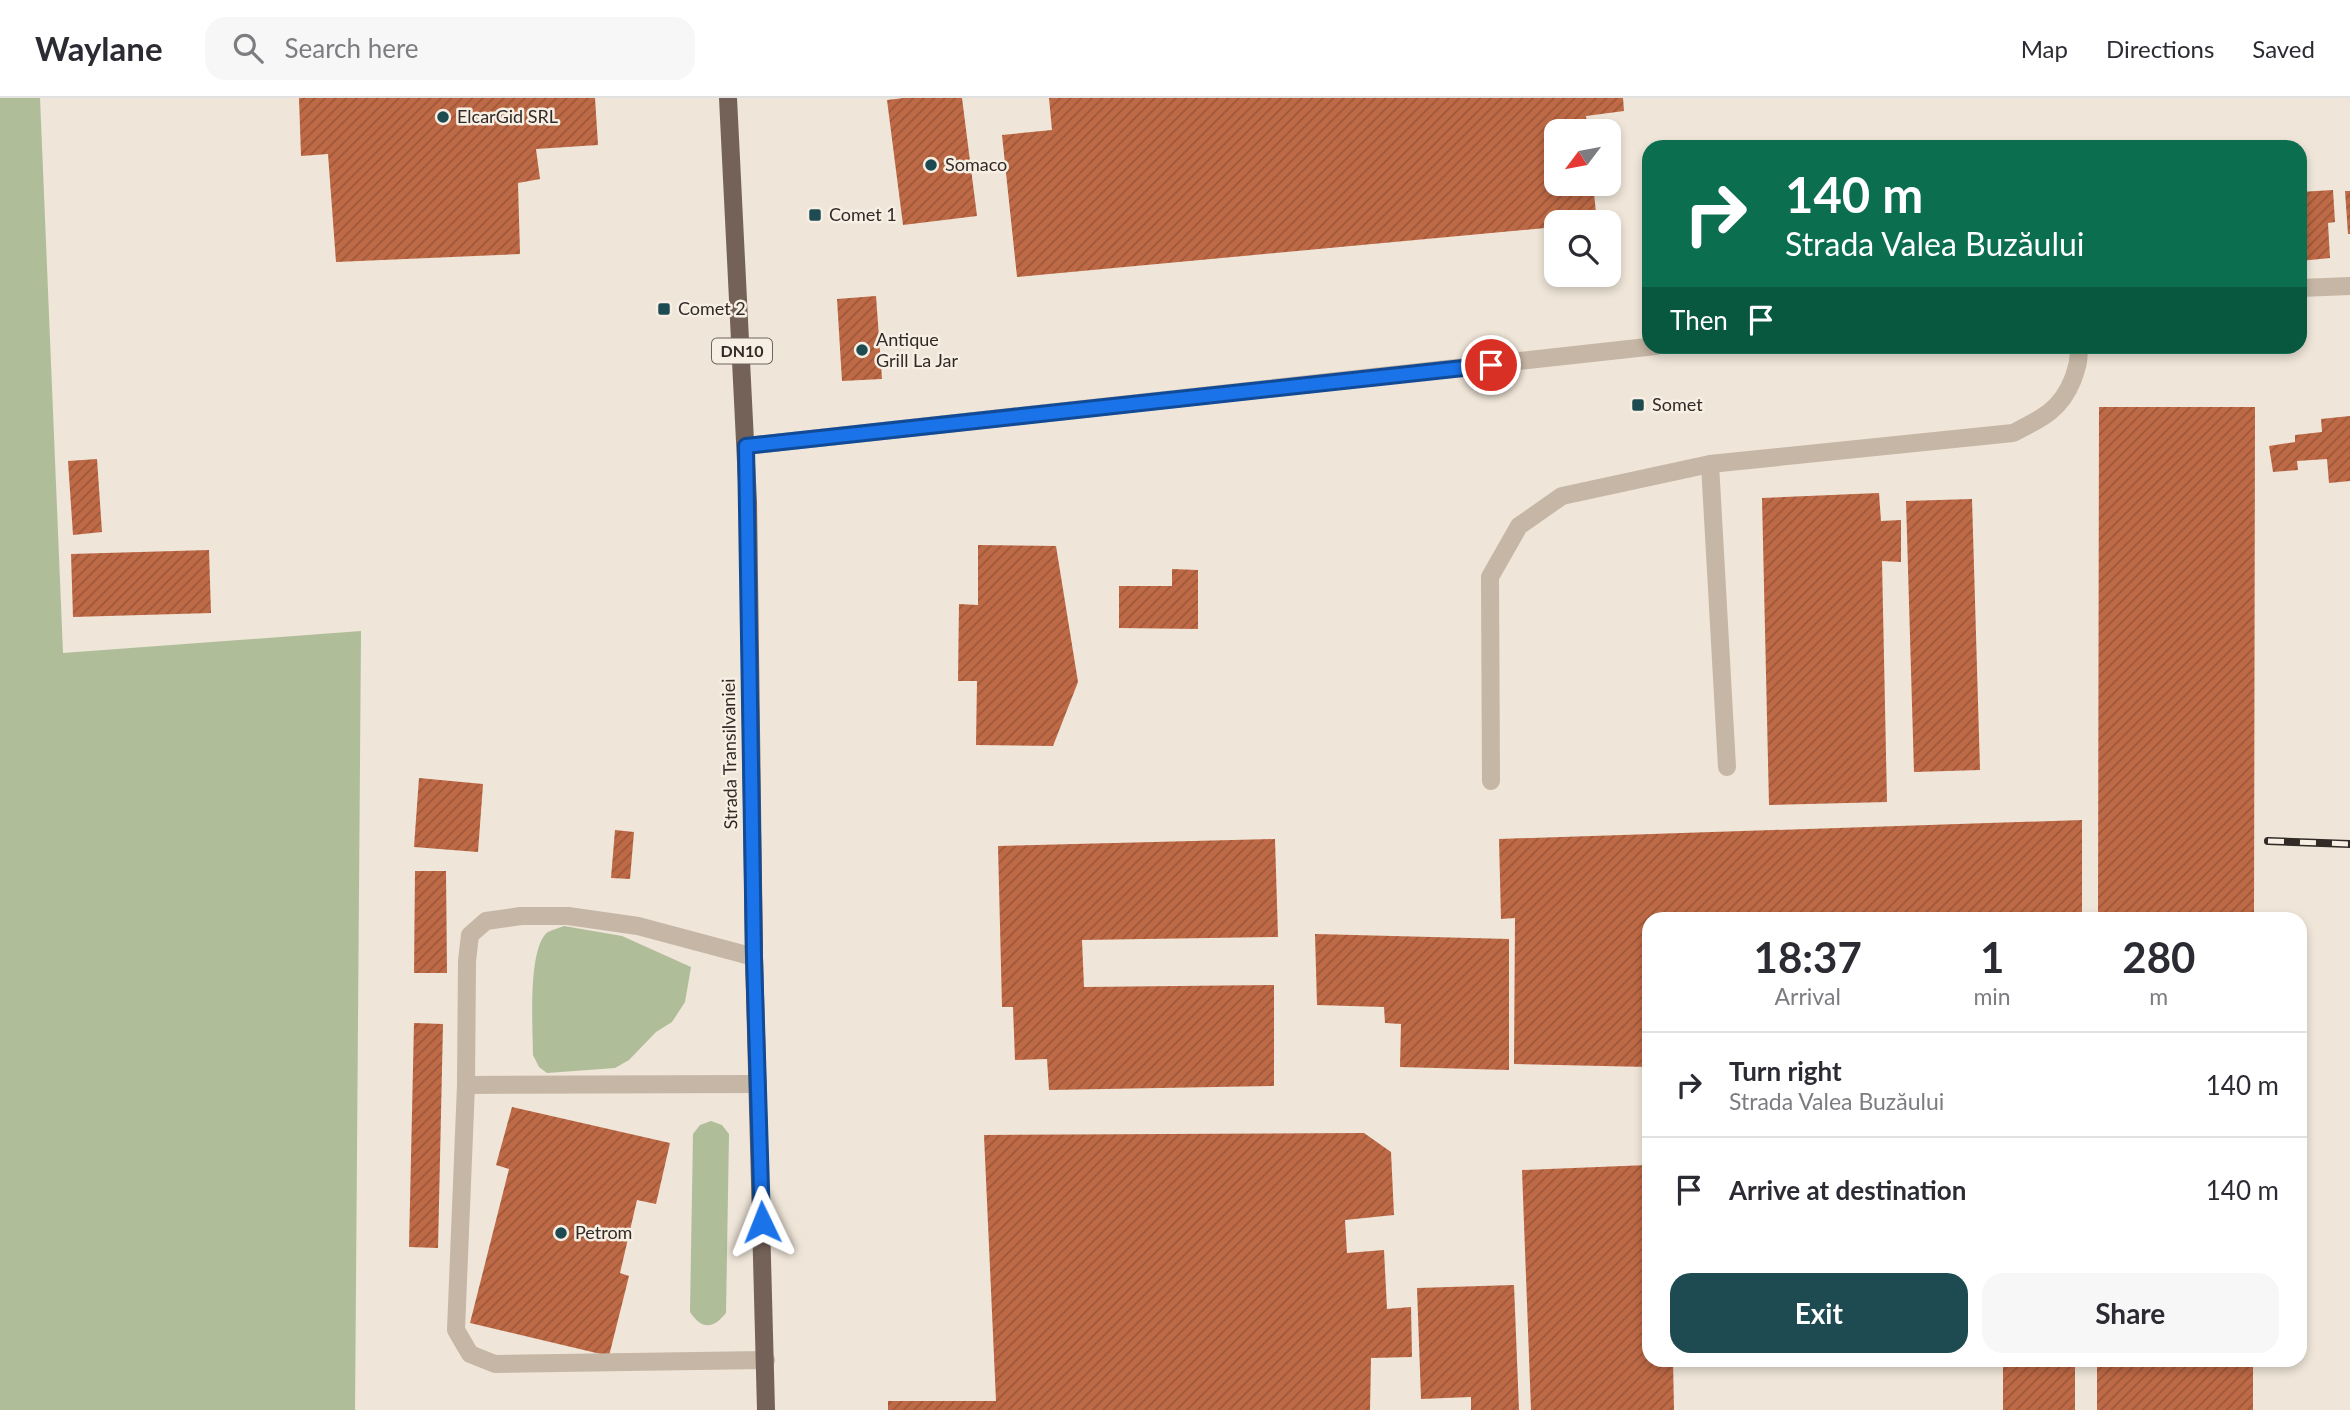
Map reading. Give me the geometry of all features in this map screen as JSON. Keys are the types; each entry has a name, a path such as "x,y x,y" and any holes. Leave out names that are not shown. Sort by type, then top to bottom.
{"main road":[{"name":"Strada Transilvaniei","path":"728,98 746,446 754,957 766,1410"}],"street":[{"path":"2307,288 2350,286"},
{"path":"746,446 1642,348"},
{"path":"1490,781 1490,577 1519,526 1562,496 1710,464 2013,433 2046,416 2066,396 2079,354"},
{"path":"1710,464 1727,767"},
{"path":"754,957 638,926 568,916 521,916 486,921 470,935 456,1330 470,1354 495,1364 766,1360"},
{"path":"466,1085 758,1084"}],"green space":[{"path":"0,98 40,98 63,653 361,631 355,1410 0,1410"},
{"path":"564,926 622,936 691,967 685,1002 672,1022 656,1032 629,1060 615,1068 547,1073 539,1067 533,1055 532,1009 537,954 541,941 548,932"},
{"path":"711,1121 722,1125 729,1134 726,1313 717,1322 708,1325 699,1322 690,1312 693,1134 700,1125"}],"building":[{"path":"299,98 595,98 598,145 536,149 540,179 518,183 520,254 336,262 328,154 301,156"},
{"path":"962,98 977,216 903,225 887,100"},
{"path":"1049,98 1623,98 1624,111 1586,116 1586,119 1544,119 1544,196 1594,196 1596,210 1544,210 1544,228 1017,277 1002,135 1052,130"},
{"path":"2333,190 2335,222 2328,223 2330,258 2307,260 2307,192"},
{"path":"2345,191 2350,191 2350,234 2348,234"},
{"path":"876,296 882,379 842,381 837,299"},
{"path":"2099,407 2255,407 2254,912 2098,912"},
{"path":"2350,416 2350,481 2329,483 2327,459 2297,461 2298,470 2273,472 2269,446 2295,442 2295,435 2322,432 2321,419"},
{"path":"97,459 102,532 73,535 68,461"},
{"path":"1879,493 1881,521 1901,520 1901,562 1882,561 1887,802 1769,805 1762,498"},
{"path":"1972,499 1980,770 1914,772 1906,501"},
{"path":"978,545 1056,546 1078,682 1053,746 976,745 977,681 958,681 959,604 978,605"},
{"path":"209,550 211,613 73,617 71,554"},
{"path":"1172,569 1198,570 1198,629 1119,628 1119,586 1172,586"},
{"path":"419,778 483,784 478,852 414,847"},
{"path":"2082,820 2082,912 1642,912 1642,1067 1514,1064 1515,918 1501,919 1499,839"},
{"path":"615,830 634,832 630,879 611,878"},
{"path":"1275,839 1278,937 1082,940 1084,987 1274,985 1274,1086 1049,1090 1047,1059 1015,1060 1013,1007 1002,1007 998,846"},
{"path":"415,871 446,871 447,973 414,973"},
{"path":"1315,934 1509,939 1509,1070 1400,1067 1401,1024 1385,1023 1384,1007 1317,1005"},
{"path":"414,1023 443,1024 438,1248 409,1247"},
{"name":"Petrom","path":"512,1107 670,1143 656,1204 637,1200 620,1273 629,1276 609,1356 470,1323 509,1169 496,1165"},
{"path":"1364,1133 1391,1152 1394,1215 1345,1220 1347,1253 1384,1250 1387,1309 1411,1307 1412,1357 1371,1358 1370,1410 888,1410 888,1401 996,1401 984,1135"},
{"path":"1642,1165 1642,1367 1673,1367 1674,1410 1531,1410 1522,1170"},
{"path":"1514,1285 1519,1410 1471,1410 1471,1397 1421,1399 1417,1288"},
{"path":"2003,1367 2075,1367 2075,1410 2003,1410"},
{"path":"2097,1367 2253,1367 2253,1410 2097,1410"}],"railway":[{"path":"2268,841 2350,844"}],"place":[{"name":"ElcarGid SRL","path":"443,117"},
{"name":"Somaco","path":"931,165"},
{"name":"Comet 1","path":"815,215"},
{"name":"Comet 2","path":"664,309"},
{"name":"Antique Grill La Jar","path":"862,350"},
{"name":"Somet","path":"1638,405"},
{"name":"Petrom","path":"561,1233"}],"route":[{"path":"762,1222 754,957 746,446 1491,365"}]}
